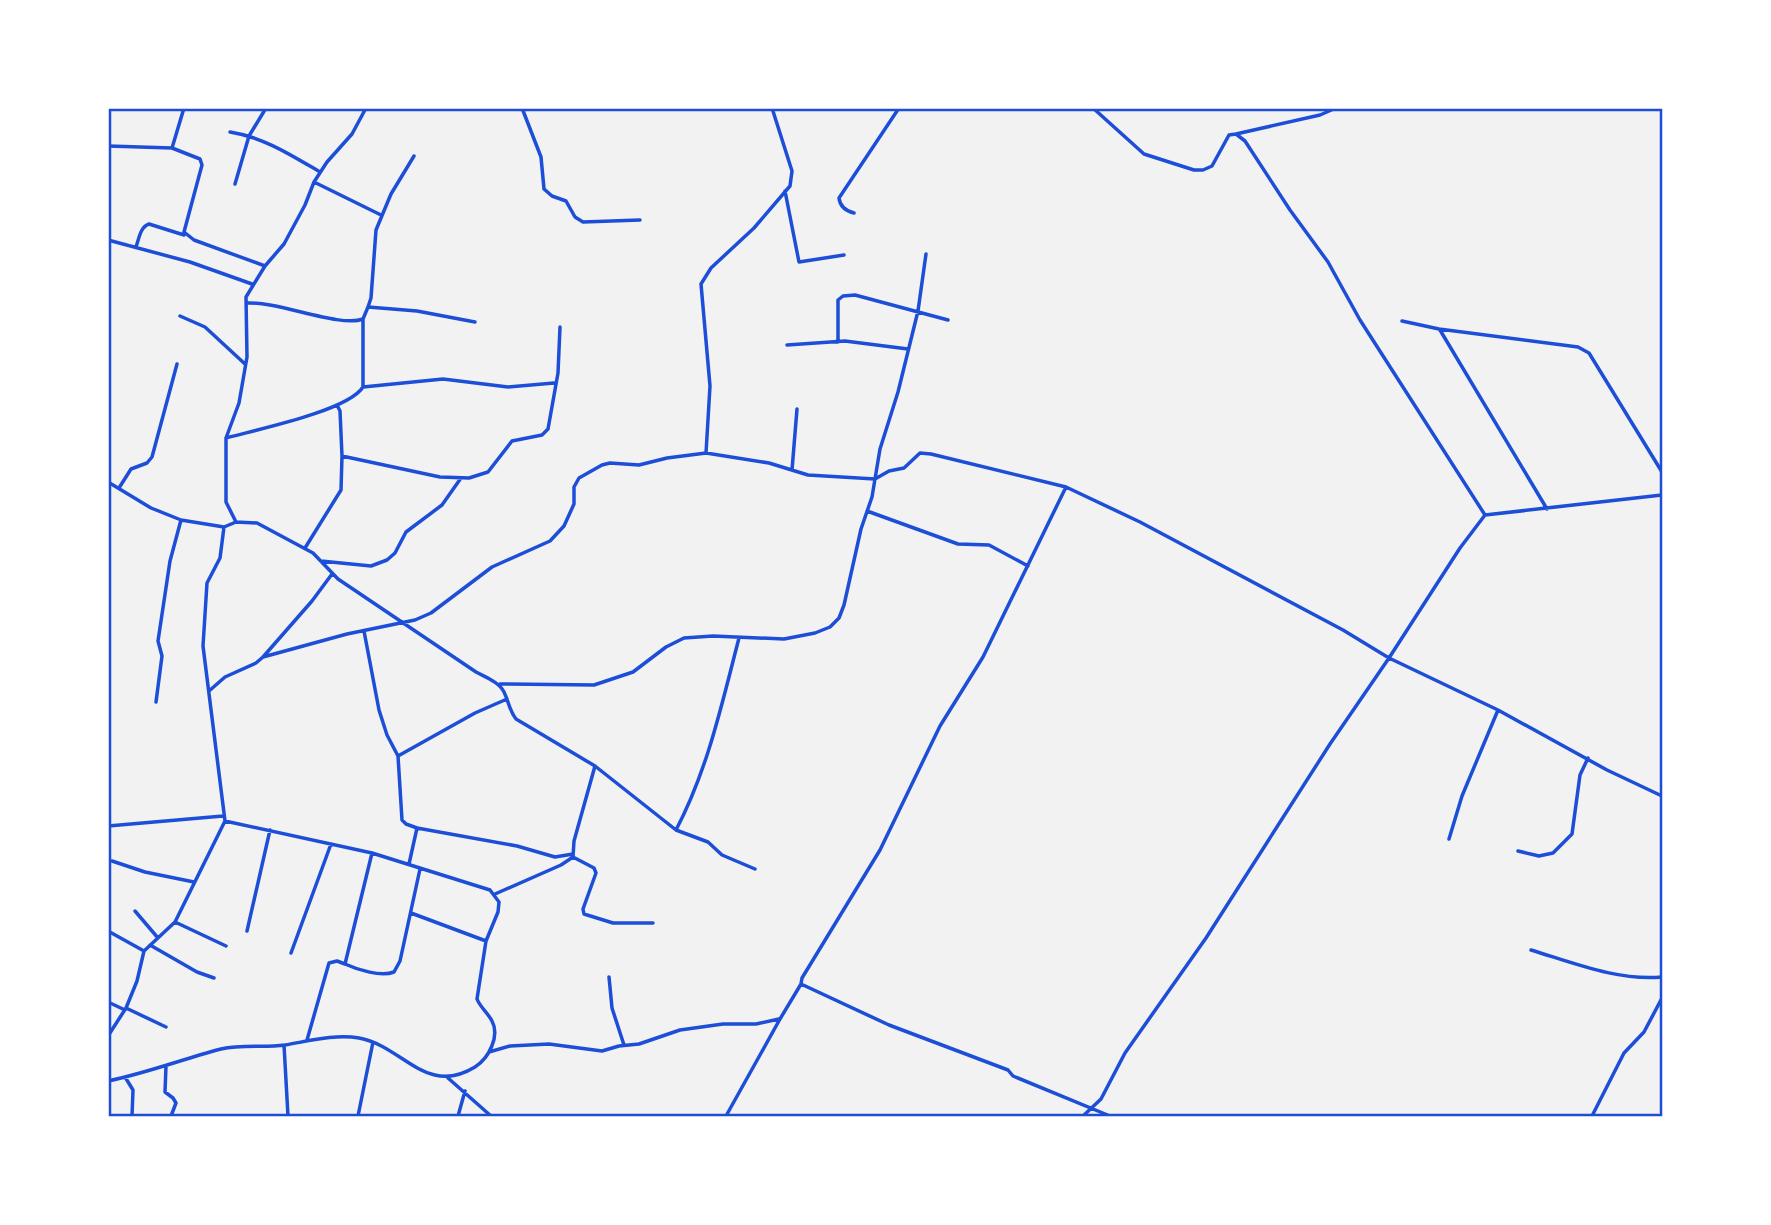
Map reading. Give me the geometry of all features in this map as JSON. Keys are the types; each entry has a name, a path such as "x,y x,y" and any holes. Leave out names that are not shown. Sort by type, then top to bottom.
{"street":[{"path":"172,148 184,108"},
{"path":"235,184 249,136 266,108"},
{"path":"236,522 226,502 226,438 239,402 249,343 246,303 252,284 284,244 314,182 352,134 366,108"},
{"path":"522,108 541,158 543,184 547,193 566,201 575,217 583,222 640,220"},
{"path":"706,453 710,386 701,284 711,268 754,228 792,179 792,171 772,108"},
{"path":"854,213 847,211 840,204 839,198 899,108"},
{"path":"1093,108 1144,154 1194,170 1212,166 1229,135 1336,108"},
{"path":"230,132 278,147 321,172"},
{"path":"1236,134 1245,141 1328,262 1360,320 1485,515"},
{"path":"108,146 172,148 200,159 202,165 183,227 186,236"},
{"path":"226,438 294,421 337,405 363,387 363,319 371,298 376,230 414,156"},
{"path":"314,182 382,215"},
{"path":"785,191 799,262 844,255"},
{"path":"136,247 141,231 149,224 265,265"},
{"path":"108,240 243,278 252,284"},
{"path":"499,684 594,685 633,672 674,642 698,637 784,639 815,633 830,627 839,618 872,498 880,449 918,310 926,254"},
{"path":"838,342 838,300 843,296 855,295 948,320"},
{"path":"246,303 262,302 322,316 357,321 363,319"},
{"path":"368,307 417,311 475,322"},
{"path":"180,316 205,327 245,364"},
{"path":"1402,321 1439,329 1578,347 1589,353 1662,472"},
{"path":"342,456 440,477 475,477 488,472 512,441 546,432 548,429 554,383 558,373 561,327"},
{"path":"1439,329 1547,509"},
{"path":"787,345 838,342 908,349"},
{"path":"119,488 131,469 147,463 152,457 177,363"},
{"path":"363,387 443,379 508,387 554,383"},
{"path":"305,548 323,516 339,496 342,456 340,411 337,405"},
{"path":"792,470 797,409"},
{"path":"263,657 400,622 415,621 431,613 492,567 550,541 564,526 574,504 574,488 579,478 610,463 639,465 706,453 769,463 808,475 875,479 889,471 904,468 920,453 931,454 1066,488 1140,522 1343,630 1389,658 1498,710 1607,770 1662,796"},
{"path":"321,561 371,566 387,560 395,553 406,532 442,505 461,478"},
{"path":"108,482 151,508 181,520 224,527 236,522 257,523 305,548 332,574 400,622 499,684 510,712 516,719 595,766 676,830 708,842 722,855 755,869"},
{"path":"726,1116 801,985 802,978 880,850 940,726 983,657 1066,488"},
{"path":"1083,1116 1101,1099 1125,1053 1206,939 1330,744 1460,548 1485,515 1662,495"},
{"path":"867,512 958,544 989,545 1028,566"},
{"path":"156,702 162,656 158,641 173,548 181,520"},
{"path":"108,1036 126,1009 137,981 144,951 175,922 224,819 203,646 208,577 220,558 224,527"},
{"path":"209,691 225,677 263,657 332,574"},
{"path":"364,631 379,710 397,756 402,820 418,828 517,846 555,857 573,855 594,868 596,873 583,909 584,914 613,923 653,923"},
{"path":"676,830 705,766 721,717 739,638"},
{"path":"397,756 475,713 507,699"},
{"path":"1449,838 1462,796 1498,710"},
{"path":"1518,851 1539,856 1553,853 1572,834 1580,775 1588,758"},
{"path":"495,894 561,865 573,855 574,841 595,766"},
{"path":"108,826 224,819 372,853 490,890 499,902 498,912 486,941 477,999 494,1024 494,1036 489,1052 477,1066 448,1078"},
{"path":"409,864 418,828"},
{"path":"247,931 270,830"},
{"path":"291,953 331,844"},
{"path":"345,964 372,853"},
{"path":"112,861 145,872 194,882"},
{"path":"306,1040 329,963 337,961 355,969 386,974 394,972 400,961 420,869"},
{"path":"135,911 158,938"},
{"path":"411,913 486,941"},
{"path":"175,922 226,946"},
{"path":"108,931 144,951"},
{"path":"150,945 197,972 214,978"},
{"path":"1531,950 1618,975 1643,979 1662,976"},
{"path":"610,977 612,1008 624,1045"},
{"path":"801,985 889,1025 1008,1070 1013,1076 1110,1116"},
{"path":"1592,1116 1624,1053 1644,1032 1662,998"},
{"path":"108,1002 166,1027"},
{"path":"489,1052 510,1046 549,1044 602,1051 639,1044 680,1030 723,1024 756,1024 780,1019"},
{"path":"108,1081 221,1049 284,1045 340,1037 373,1042 424,1071 448,1078 491,1116"},
{"path":"358,1116 373,1042"},
{"path":"284,1045 288,1116"},
{"path":"166,1066 165,1092 176,1103 171,1116"},
{"path":"125,1077 133,1090 132,1116"},
{"path":"458,1116 465,1091"}]}
